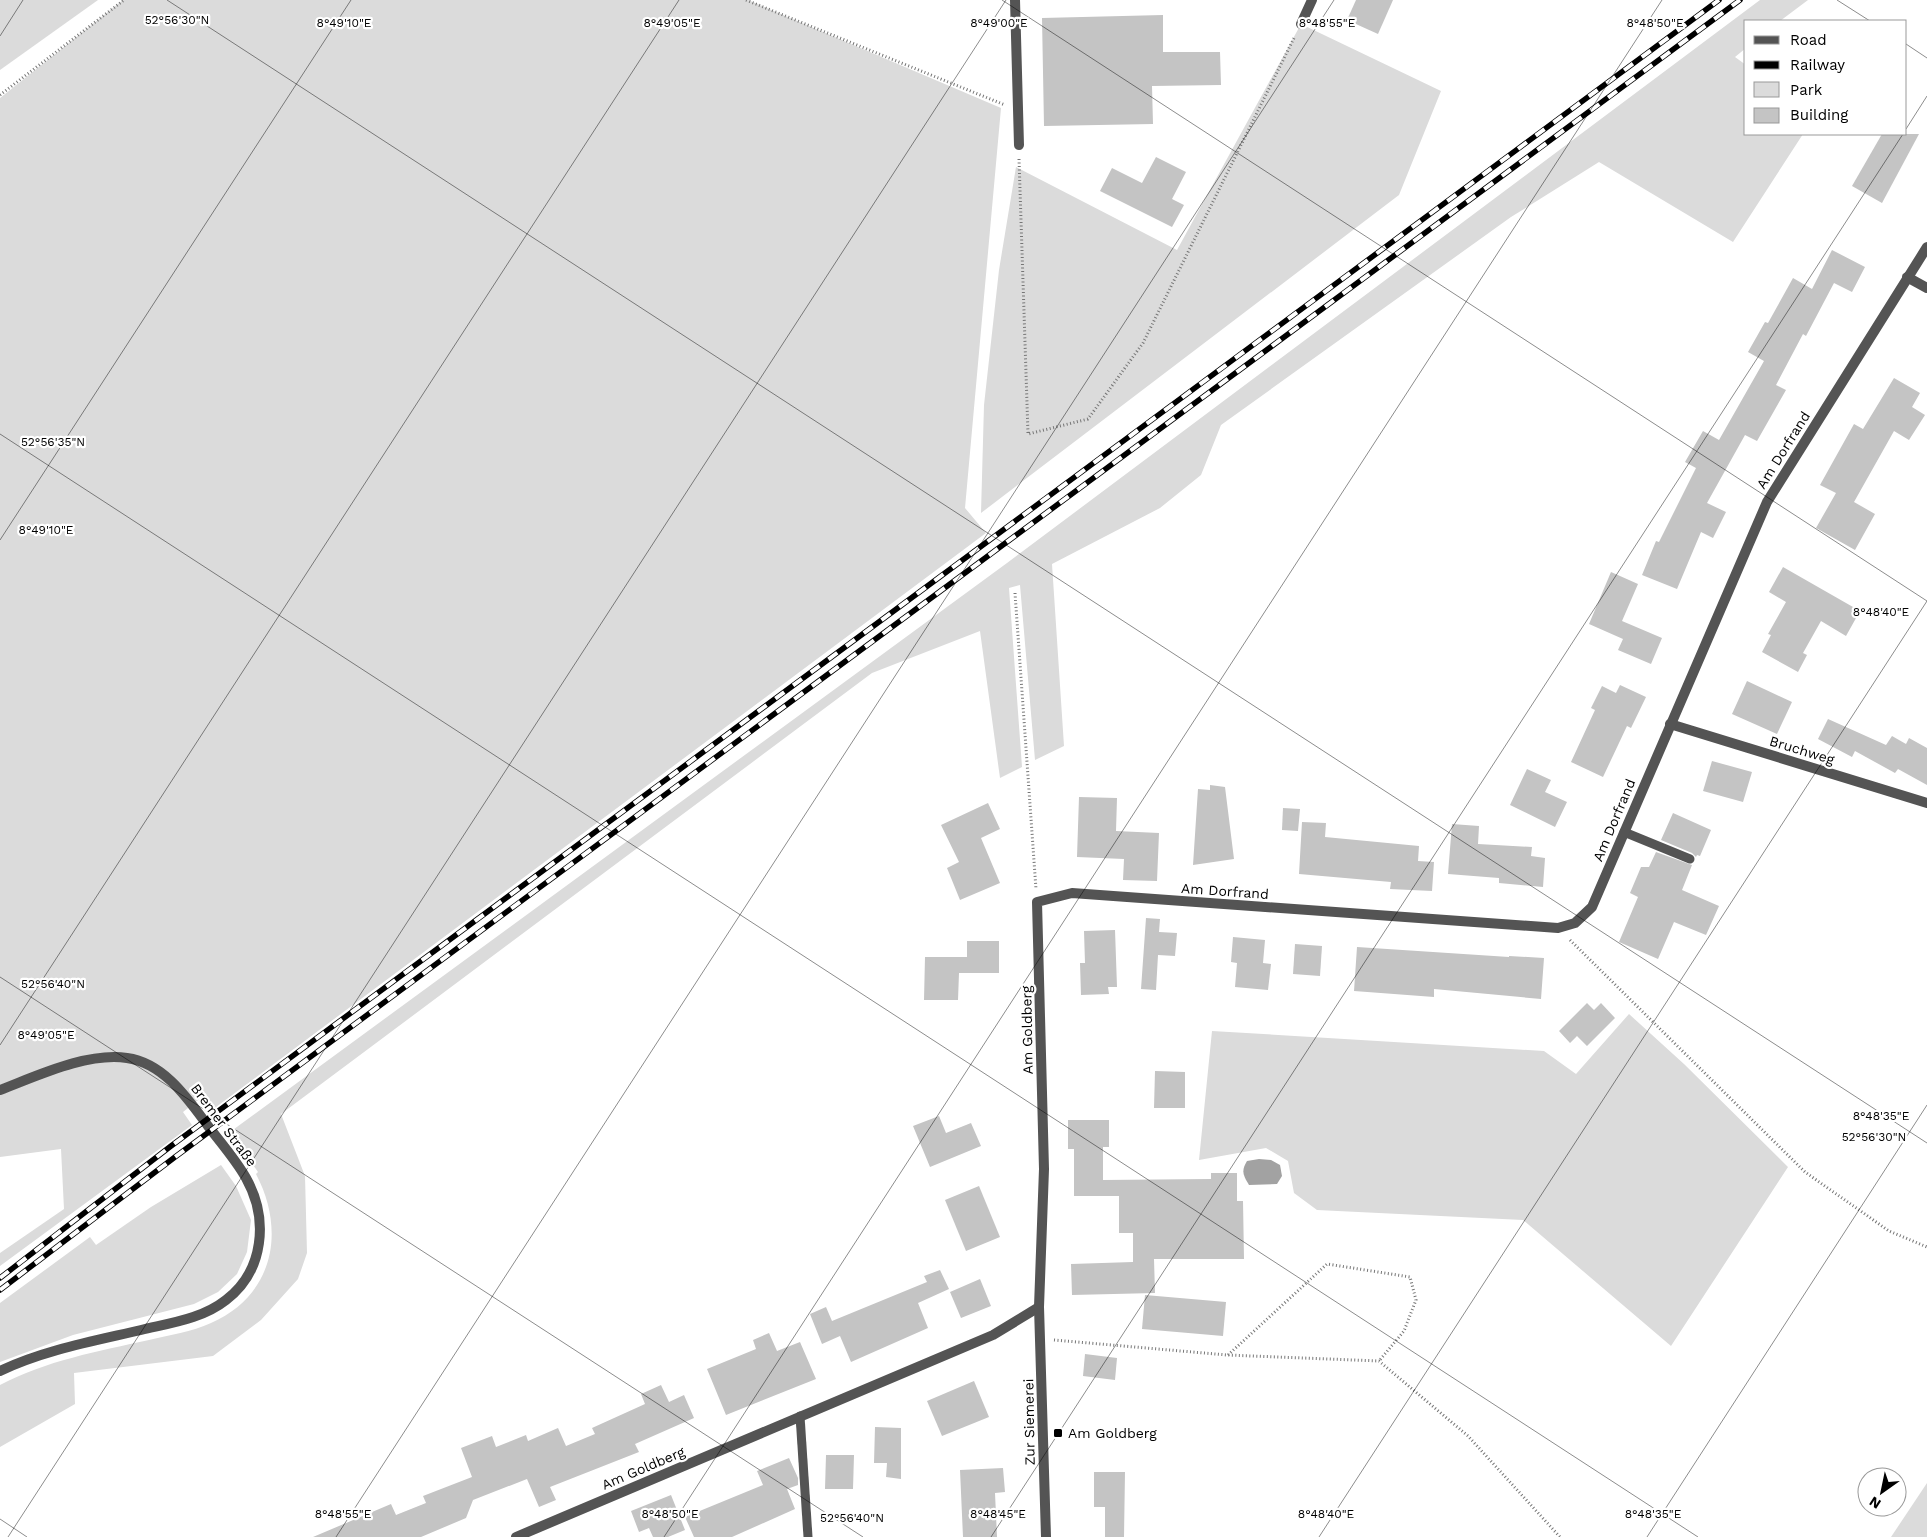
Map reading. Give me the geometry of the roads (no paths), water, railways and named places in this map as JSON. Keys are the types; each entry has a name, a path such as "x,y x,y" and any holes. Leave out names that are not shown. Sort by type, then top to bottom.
{"street":[{"path":"1015,0 1019,146"},
{"path":"1301,24 1312,0"},
{"name":"Am Dorfrand","path":"1037,902 1072,893 1558,928 1575,923 1592,907 1767,502 1927,247"},
{"path":"1907,277 1927,288"},
{"name":"Bruchweg","path":"1670,724 1927,803"},
{"name":"Am Goldberg","path":"516,1537 993,1335 1039,1307 1044,1169 1037,902"},
{"name":"Bremer Straße","path":"0,1090 89,1059 127,1058 156,1069 182,1091 246,1178 257,1203 261,1233 256,1259 244,1281 226,1300 193,1318 60,1349 0,1371"},
{"name":"Zur Siemerei","path":"1039,1307 1046,1537"}],"lane":[{"path":"1624,832 1690,859"},
{"path":"800,1416 808,1537"}],"railway":[{"path":"0,1278 171,1146 1719,0"},
{"path":"0,1290 175,1157 1740,0"}],"place":[{"name":"Am Goldberg","path":"1058,1433"}]}
